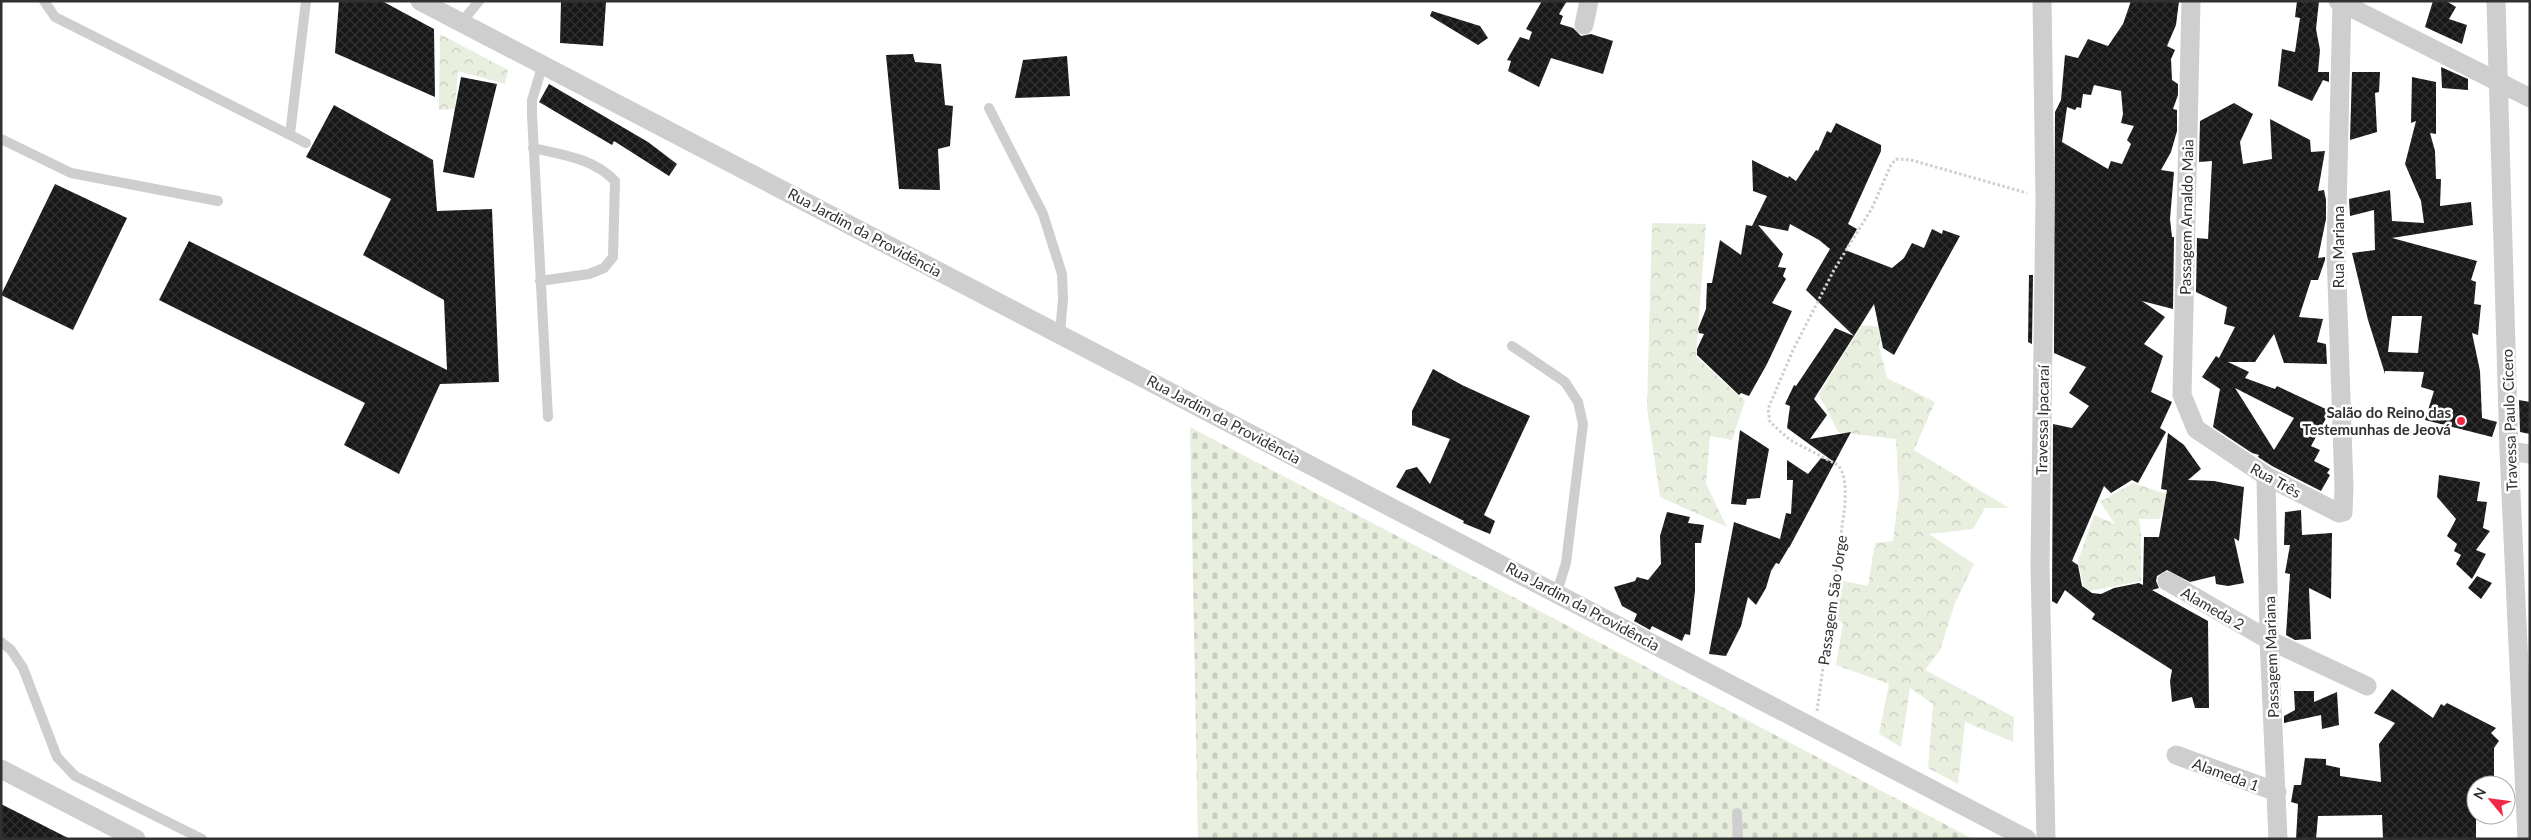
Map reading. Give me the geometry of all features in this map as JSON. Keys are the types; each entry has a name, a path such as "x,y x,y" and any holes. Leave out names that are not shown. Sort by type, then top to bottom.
{"street":[{"name":"Rua Jardim da Providência","path":"420,1 1557,592 1814,729 2027,839"},
{"path":"1584,25 1589,1"},
{"name":"Travessa Ipacaraí","path":"2042,1 2045,198 2040,565 2046,839"},
{"name":"Passagem Arnaldo Maia","path":"2191,1 2182,396 2196,429"},
{"name":"Travessa Paulo Cícero","path":"2496,1 2509,451 2527,839"},
{"path":"2341,2 2530,98"},
{"name":"Rua Mariana","path":"2341,2 2336,251 2344,492"},
{"name":"Rua Três","path":"2196,429 2266,476 2338,513 2343,512 2344,492"},
{"path":"2509,451 2530,454"},
{"name":"Passagem Mariana","path":"2266,476 2269,640 2278,839"},
{"name":"Alameda 2","path":"2167,581 2269,640 2367,686"},
{"name":"Alameda 1","path":"2176,755 2277,792"},
{"path":"1,769 136,839"}],"lane":[{"path":"44,1 55,17 306,143"},
{"path":"290,134 306,1"},
{"path":"461,22 479,1"},
{"path":"543,64 532,100 548,417"},
{"path":"990,108 1043,214 1049,231 1062,274 1063,300 1060,333"},
{"path":"1,139 71,173 218,201"},
{"path":"533,148 591,162 615,181 613,257 604,268 589,274 540,281"},
{"path":"1512,346 1565,382 1578,402 1583,424 1566,563 1557,592"},
{"path":"1,642 11,650 20,663 57,757 64,767 75,776 202,839"},
{"path":"1738,812 1738,839"}],"path":[{"name":"Passagem São Jorge","path":"1814,729 1845,505 1843,472 1838,465 1790,440 1770,422 1768,409 1793,350 1834,270 1872,208 1891,165 1896,159 1911,160 2045,198"}],"green space":[{"path":"440,34 508,70 505,84 458,71 455,109 439,110"},
{"path":"1652,223 1706,224 1696,357 1745,401 1732,440 1710,436 1706,484 1727,527 1660,497 1647,408"},
{"path":"1862,325 1883,327 1879,346 1887,378 1935,402 1914,450 2009,508 1985,508 1973,529 1929,534 1974,564 1955,603 1940,650 1925,670 2014,717 2013,742 1965,722 1958,784 1928,768 1933,704 1910,688 1901,747 1879,734 1889,684 1836,665 1843,623 1835,618 1835,579 1868,586 1875,543 1893,541 1899,493 1896,439 1838,432 1819,394"},
{"path":"1190,427 1973,839 1198,839"},
{"path":"2133,483 2170,495 2159,519 2139,519 2141,581 2085,592 2078,561 2094,515 2115,524 2100,502"}],"building":[{"path":"339,1 382,1 434,29 435,97 335,53"},
{"path":"561,1 606,2 603,46 560,43"},
{"path":"1542,1 1567,1 1559,14 1563,16 1560,24 1573,28 1581,36 1591,34 1613,41 1603,74 1551,58 1539,87 1508,71 1511,61 1507,60 1520,37 1529,40 1532,32 1526,29"},
{"path":"2131,1 2179,1 2176,25 2167,46 2175,50 2171,59 2172,80 2178,84 2178,95 2173,109 2177,110 2177,131 2171,152 2161,170 2174,172 2170,219 2172,237 2174,237 2173,309 2142,301 2165,317 2144,344 2163,356 2151,392 2172,402 2160,428 2166,432 2138,483 2132,480 2111,493 2104,486 2072,561 2078,565 2082,586 2092,593 2101,594 2114,588 2139,583 2143,585 2144,537 2159,537 2167,490 2161,489 2168,433 2184,445 2201,469 2188,480 2214,481 2244,487 2239,541 2234,538 2244,583 2228,586 2216,584 2215,576 2190,582 2167,570 2157,576 2156,581 2159,588 2152,590 2208,621 2209,708 2195,708 2192,697 2172,702 2170,681 2172,670 2092,619 2095,614 2065,590 2057,604 2052,601 2053,424 2072,428 2089,406 2069,393 2086,367 2054,353 2055,112 2061,100 2065,55 2078,58 2088,39 2108,46 2123,24","holes":["2094,85 2121,91 2123,114 2121,123 2134,126 2127,140 2131,144 2122,164 2111,161 2108,169 2062,142 2067,107 2075,110 2077,107 2081,108 2083,94 2091,95"]},
{"path":"2297,1 2319,1 2316,29 2320,50 2318,72 2329,72 2329,82 2323,80 2312,101 2278,86 2282,49 2295,52 2300,18 2295,17"},
{"path":"2433,1 2446,1 2456,7 2449,19 2467,25 2462,44 2425,27"},
{"path":"1432,11 1480,26 1488,38 1478,45 1430,16"},
{"path":"913,54 915,62 941,64 945,105 953,106 950,146 938,149 940,190 899,189 886,55"},
{"path":"1067,56 1070,96 1015,98 1023,60"},
{"path":"2441,67 2468,79 2468,90 2442,88"},
{"path":"2352,72 2380,72 2379,92 2375,93 2377,132 2350,140"},
{"path":"461,77 497,84 474,178 443,172"},
{"path":"2412,77 2436,82 2436,134 2430,133 2435,151 2436,179 2441,179 2440,206 2471,202 2473,225 2392,238 2477,261 2471,280 2476,282 2474,304 2481,305 2478,335 2472,333 2480,371 2482,418 2497,422 2492,437 2425,420 2434,391 2421,387 2424,372 2385,371 2385,374 2368,320 2352,253 2375,250 2374,210 2350,216 2349,199 2390,190 2392,221 2424,223 2421,201 2405,164 2416,121 2411,123","holes":["2392,316 2422,316 2418,353 2388,352"]},
{"path":"549,84 648,142 677,164 669,176 614,141 612,145 539,102"},
{"path":"2234,103 2253,114 2240,142 2243,164 2272,159 2270,119 2310,140 2311,152 2325,151 2318,191 2324,190 2326,219 2318,258 2325,257 2325,260 2318,280 2311,280 2299,317 2323,319 2317,342 2326,344 2327,364 2284,363 2274,334 2255,362 2228,362 2249,372 2245,378 2275,389 2277,386 2330,411 2311,446 2320,450 2314,461 2330,469 2327,473 2330,475 2321,491 2272,466 2258,457 2259,455 2252,453 2213,427 2220,389 2202,377 2216,356 2219,358 2235,327 2224,324 2227,307 2196,292 2197,238 2208,239 2212,161 2199,162 2200,121","holes":["2235,388 2294,418 2274,450"]},
{"path":"334,105 433,160 437,211 492,209 499,382 440,384 399,474 344,445 365,403 159,300 189,241 447,370 444,300 363,255 391,199 306,157"},
{"path":"1836,123 1881,145 1881,151 1848,224 1857,229 1845,250 1892,268 1904,258 1912,243 1924,248 1932,229 1942,234 1943,230 1960,236 1894,355 1883,348 1874,304 1854,336 1806,290 1830,249 1819,240 1790,224 1788,231 1758,225 1783,254 1778,267 1786,268 1783,276 1786,279 1772,303 1792,311 1767,364 1749,396 1741,393 1739,395 1697,355 1697,349 1704,334 1699,333 1698,329 1706,309 1707,283 1712,283 1720,240 1741,255 1746,225 1752,226 1767,196 1753,191 1752,160 1796,181 1816,150 1818,151 1827,131 1831,133"},
{"path":"55,184 127,218 73,330 1,295"},
{"path":"2029,275 2033,275 2032,344 2028,342"},
{"path":"1835,328 1854,336 1814,399 1827,415 1810,439 1851,432 1789,548 1779,564 1776,563 1771,571 1766,588 1756,605 1748,597 1741,626 1726,656 1709,654 1734,522 1780,539 1786,513 1791,514 1793,480 1787,480 1787,460 1808,474 1821,458 1834,462 1787,428 1790,406 1785,404 1794,385 1796,386"},
{"path":"1433,369 1462,385 1530,416 1484,515 1495,521 1490,534 1463,523 1464,521 1396,487 1406,470 1417,467 1430,484 1450,439 1412,425 1412,411"},
{"path":"2519,400 2530,402 2530,434 2520,432"},
{"path":"1740,430 1769,449 1760,498 1747,499 1746,505 1731,504"},
{"path":"2439,475 2480,482 2477,501 2487,502 2483,528 2490,531 2476,550 2486,554 2472,579 2456,564 2461,555 2454,551 2457,544 2447,536 2456,519 2437,497"},
{"path":"2301,510 2302,535 2332,533 2331,599 2309,588 2311,639 2295,640 2286,635 2290,574 2285,573 2290,545 2284,545 2285,512"},
{"path":"1667,512 1690,517 1688,523 1704,525 1701,543 1695,543 1695,591 1690,635 1685,634 1682,641 1652,626 1650,630 1634,621 1637,614 1622,606 1614,587 1635,581 1637,577 1648,580 1661,564 1660,536"},
{"path":"2477,576 2492,583 2481,599 2468,588"},
{"path":"2392,689 2433,718 2441,704 2444,706 2447,703 2496,728 2491,733 2499,741 2494,748 2494,775 2466,775 2466,825 2476,825 2476,839 2383,839 2382,815 2318,816 2316,839 2296,839 2298,804 2291,802 2294,785 2301,785 2305,758 2326,759 2326,765 2340,768 2340,776 2381,782 2379,744 2395,723 2374,713"},
{"path":"2294,691 2314,691 2314,702 2337,692 2339,725 2322,729 2321,715 2284,723 2284,716 2295,710"},
{"path":"1,804 70,839 1,839"}],"place":[{"name":"Salão do Reino das Testemunhas de Jeová","path":"2461,421"}]}
